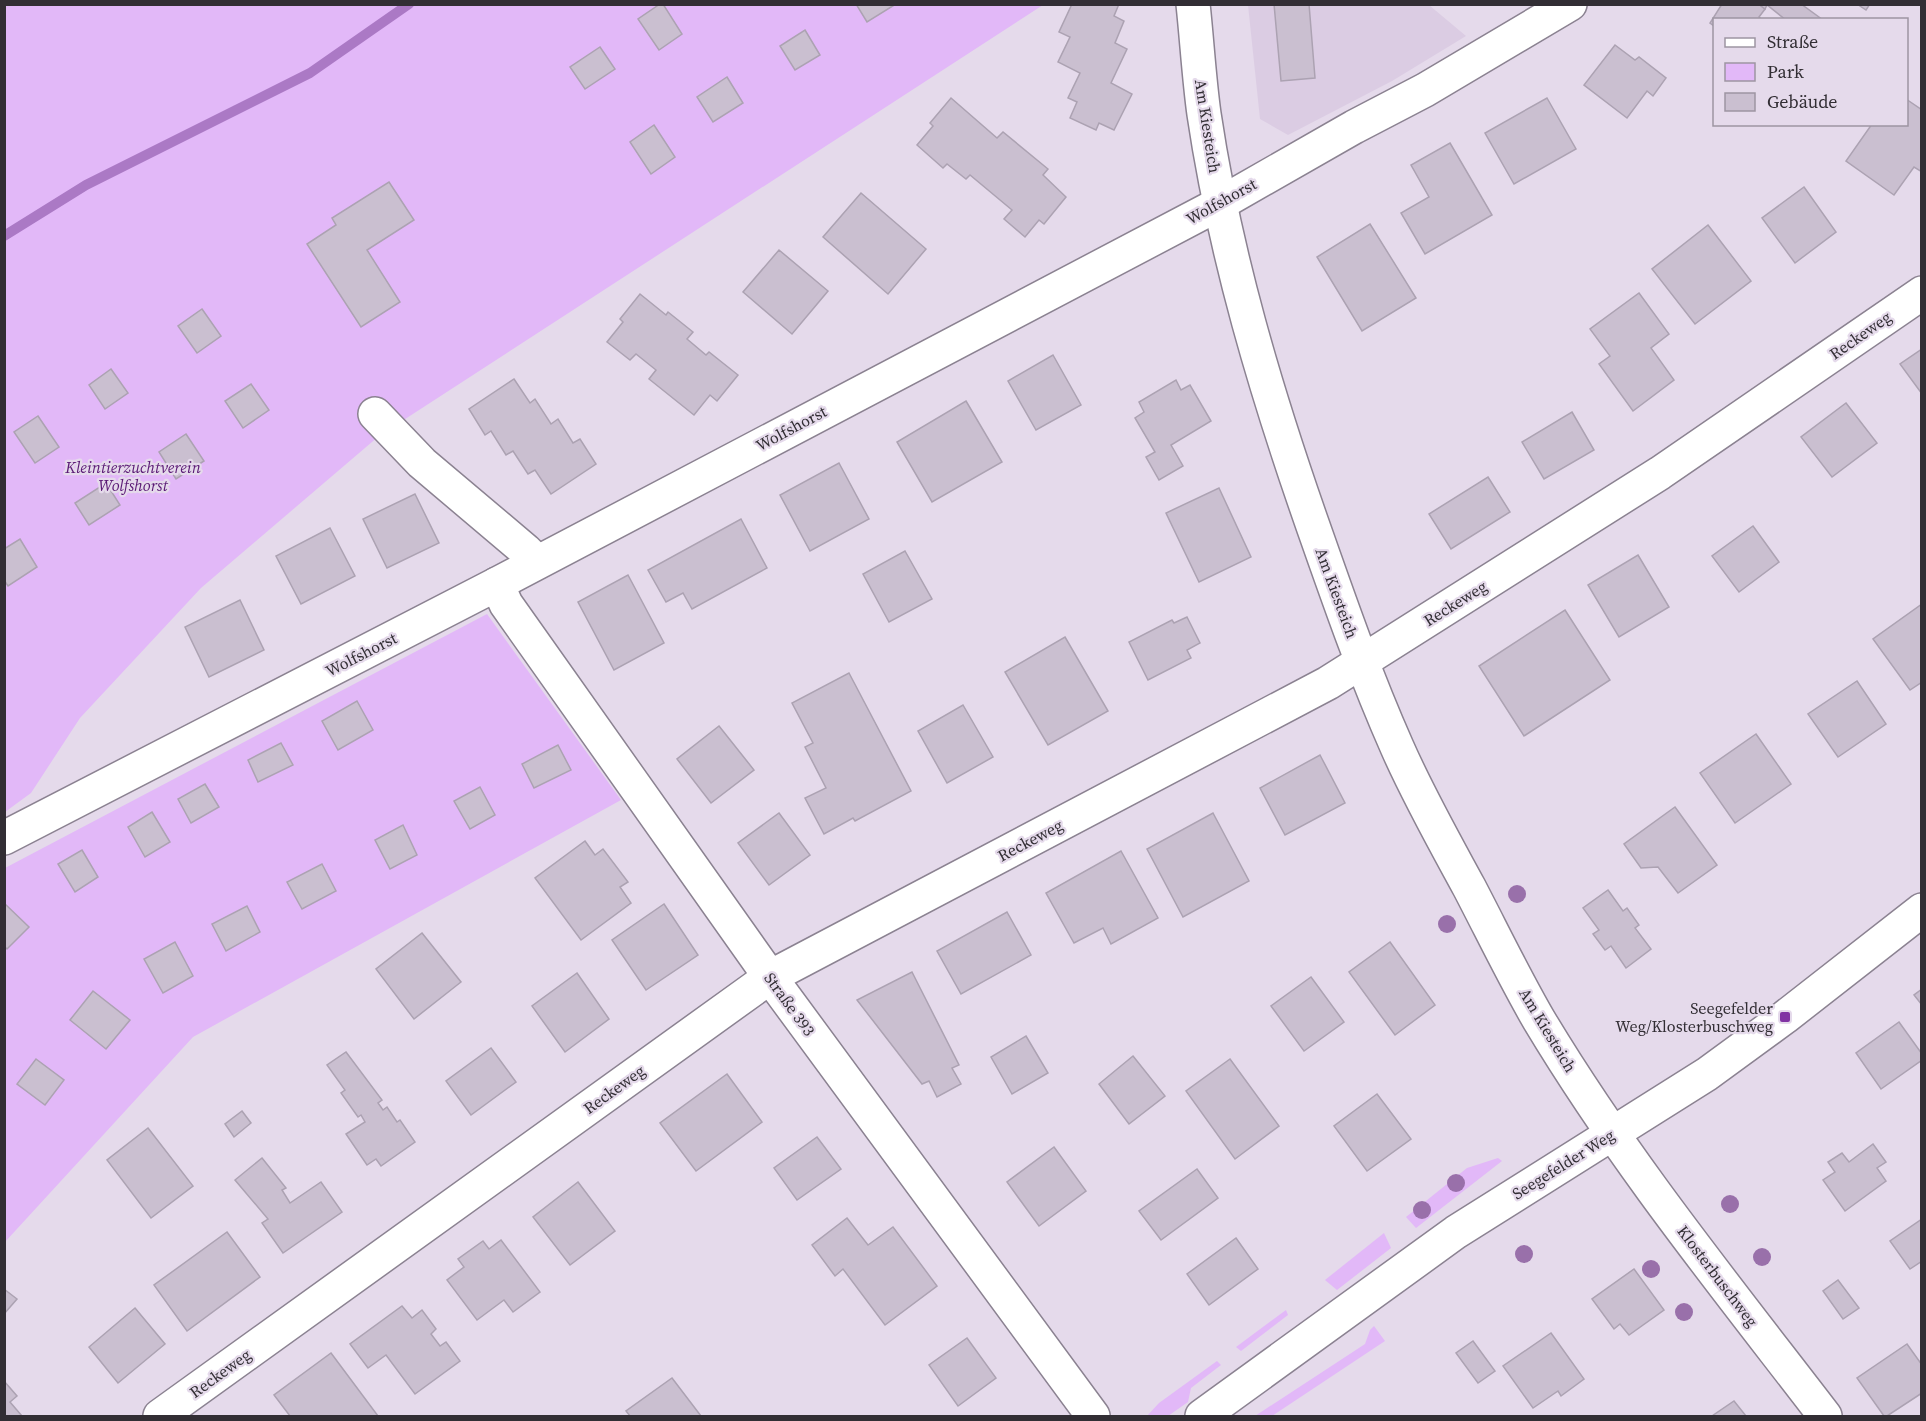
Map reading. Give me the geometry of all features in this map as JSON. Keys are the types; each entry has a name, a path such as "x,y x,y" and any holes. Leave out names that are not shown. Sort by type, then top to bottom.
{"street":[{"name":"Am Kiesteich","path":"1193,4 1204,113 1239,287 1263,376 1300,490 1362,662 1397,748 1429,814 1545,1028 1613,1133"},
{"name":"Wolfshorst","path":"4,838 497,584 1221,202 1354,126 1425,90 1570,4"},
{"name":"Reckeweg","path":"160,1416 770,977 1328,683 1660,473 1922,293"},
{"path":"375,414 422,463 537,562"},
{"name":"Straße 393","path":"497,584 506,604 770,977 1093,1416"},
{"name":"Seegefelder Weg","path":"1202,1416 1456,1232 1707,1074 1785,1017 1922,910"},
{"name":"Klosterbuschweg","path":"1613,1133 1653,1190 1825,1416"}],"shaded area":[{"path":"1248,5 1429,5 1466,36 1392,81 1288,135 1260,119"}],"green space":[{"name":"Kleintierzuchtverein Wolfshorst","path":"4,5 1043,5 379,436 201,588 80,718 31,793 5,812"},
{"path":"487,614 621,800 193,1037 5,1242 5,868"},
{"path":"1498,1158 1502,1161 1416,1228 1406,1217 1467,1168"},
{"path":"1384,1233 1391,1248 1337,1290 1325,1280"},
{"path":"1286,1310 1288,1315 1241,1351 1236,1347"},
{"path":"1374,1326 1385,1341 1272,1416 1255,1416 1365,1344"},
{"path":"1217,1361 1221,1365 1191,1388 1188,1402 1168,1416 1147,1416 1159,1403"}],"building":[{"path":"663,4 682,34 659,50 638,19"},
{"path":"856,4 896,4 867,22"},
{"path":"1072,4 1119,4 1114,16 1124,21 1115,43 1127,49 1111,83 1132,94 1114,130 1099,123 1096,130 1070,118 1077,102 1068,98 1080,73 1058,62 1070,37 1059,32"},
{"path":"1274,4 1309,4 1315,78 1281,81"},
{"path":"1722,4 1759,4 1765,9 1760,18 1713,18"},
{"path":"1762,4 1801,4 1820,18 1783,18 1767,5 1765,9 1761,6"},
{"path":"1857,4 1870,4 1866,10"},
{"path":"805,30 820,55 795,70 780,46"},
{"path":"1615,45 1635,60 1639,57 1666,78 1653,96 1647,91 1627,118 1584,85"},
{"path":"600,47 615,69 585,89 570,67"},
{"path":"727,77 743,103 713,122 697,97"},
{"path":"951,98 997,138 1003,132 1048,169 1043,175 1066,197 1044,224 1039,220 1025,237 1004,219 1012,210 970,175 966,179 947,164 943,168 917,145 933,126 930,123"},
{"path":"1547,98 1576,149 1514,184 1485,133"},
{"path":"1908,100 1922,110 1922,172 1914,167 1894,195 1846,161 1871,126 1908,126"},
{"path":"654,125 675,157 651,174 630,142"},
{"path":"1450,143 1492,215 1425,254 1401,213 1429,197 1411,165"},
{"path":"389,182 414,220 367,250 400,302 361,327 307,244 336,225 332,218"},
{"path":"1804,187 1836,232 1795,263 1762,218"},
{"path":"861,193 926,249 888,294 823,237"},
{"path":"1370,224 1416,298 1362,331 1317,257"},
{"path":"1708,225 1751,281 1695,324 1652,269"},
{"path":"779,250 828,291 792,334 743,292"},
{"path":"1639,293 1669,334 1651,348 1674,380 1633,411 1599,364 1610,356 1590,329"},
{"path":"640,294 666,315 668,312 693,332 687,339 706,355 709,352 738,375 717,401 710,395 694,415 649,379 656,370 636,354 630,360 607,342 623,322 620,319"},
{"path":"202,309 221,336 197,353 178,326"},
{"path":"1922,349 1922,394 1900,364"},
{"path":"1053,355 1081,405 1036,430 1008,381"},
{"path":"111,369 128,393 105,409 89,385"},
{"path":"514,379 530,403 535,399 551,424 558,419 573,443 580,439 596,464 551,494 535,470 528,474 513,451 506,455 491,431 485,435 469,409"},
{"path":"1176,380 1181,390 1190,385 1211,421 1171,445 1183,466 1159,480 1146,457 1155,452 1135,418 1144,412 1139,402"},
{"path":"251,384 269,410 243,428 225,401"},
{"path":"966,401 1002,462 932,502 897,442"},
{"path":"1846,403 1877,443 1832,477 1801,437"},
{"path":"1572,412 1594,450 1544,479 1522,442"},
{"path":"38,416 59,447 35,463 14,432"},
{"path":"186,434 204,461 176,479 159,452"},
{"path":"839,463 869,519 810,551 780,495"},
{"path":"1488,477 1510,512 1451,549 1429,514"},
{"path":"106,483 120,505 89,525 75,503"},
{"path":"1219,488 1251,557 1199,582 1166,513"},
{"path":"415,494 439,543 387,568 363,519"},
{"path":"741,519 767,568 692,609 683,593 666,602 648,570"},
{"path":"1753,526 1779,562 1739,592 1712,556"},
{"path":"330,528 355,576 301,604 276,556"},
{"path":"20,539 37,567 8,586 4,580 4,549"},
{"path":"905,551 932,599 889,622 863,574"},
{"path":"1638,555 1669,607 1619,637 1588,585"},
{"path":"628,575 664,643 614,670 578,602"},
{"path":"240,600 264,650 209,677 185,627"},
{"path":"1922,604 1922,682 1910,690 1873,639"},
{"path":"1565,610 1610,680 1524,736 1479,666"},
{"path":"1187,617 1200,643 1187,650 1191,658 1148,680 1129,642 1172,620 1174,623"},
{"path":"1065,637 1108,711 1048,745 1005,672"},
{"path":"849,673 911,791 855,821 853,818 824,834 805,798 826,788 805,747 813,743 792,703"},
{"path":"1857,681 1886,724 1838,757 1808,714"},
{"path":"357,701 373,730 338,750 322,721"},
{"path":"963,705 993,757 947,783 918,731"},
{"path":"719,726 754,770 711,803 677,759"},
{"path":"1756,734 1791,784 1735,823 1700,773"},
{"path":"281,743 293,765 258,782 248,760"},
{"path":"558,745 571,770 534,788 522,764"},
{"path":"1320,755 1345,803 1285,835 1260,788"},
{"path":"205,784 219,807 191,823 178,799"},
{"path":"480,787 495,815 470,829 454,801"},
{"path":"1675,807 1717,865 1678,893 1658,867 1641,868 1624,844"},
{"path":"152,812 170,842 145,857 128,827"},
{"path":"779,813 810,855 769,885 738,843"},
{"path":"1213,813 1249,881 1183,917 1147,849"},
{"path":"403,825 417,855 390,869 375,840"},
{"path":"585,841 595,855 603,849 628,882 620,887 631,903 581,940 535,878"},
{"path":"82,850 98,877 75,892 58,864"},
{"path":"1121,851 1158,918 1111,944 1103,928 1074,943 1046,893"},
{"path":"322,864 336,891 302,909 287,882"},
{"path":"1608,890 1623,911 1627,908 1639,925 1635,928 1651,949 1626,968 1611,946 1605,950 1593,934 1599,930 1583,908"},
{"path":"4,903 29,927 7,949 4,946"},
{"path":"664,904 698,955 646,990 612,940"},
{"path":"247,906 260,932 226,951 212,924"},
{"path":"1007,912 1031,955 961,994 937,951"},
{"path":"422,933 461,982 414,1019 376,969"},
{"path":"175,942 193,976 163,993 144,959"},
{"path":"1390,942 1435,1005 1395,1035 1349,972"},
{"path":"912,972 959,1065 952,1068 961,1084 937,1097 929,1081 922,1084 857,1000"},
{"path":"577,973 609,1019 565,1052 532,1006"},
{"path":"1311,977 1344,1022 1304,1051 1271,1006"},
{"path":"1922,989 1922,1005 1914,995"},
{"path":"93,991 130,1020 106,1049 70,1020"},
{"path":"1899,1022 1922,1054 1922,1060 1881,1089 1856,1053"},
{"path":"1026,1036 1048,1073 1012,1094 991,1057"},
{"path":"491,1048 516,1082 471,1115 446,1081"},
{"path":"346,1052 382,1100 378,1103 383,1110 387,1107 397,1122 400,1120 415,1142 381,1166 376,1159 367,1165 346,1134 365,1122 361,1115 358,1117 341,1093 345,1090 327,1065"},
{"path":"1133,1056 1165,1096 1129,1124 1099,1084"},
{"path":"36,1059 64,1080 45,1105 17,1084"},
{"path":"1230,1059 1279,1126 1235,1159 1186,1091"},
{"path":"727,1074 762,1122 696,1171 660,1123"},
{"path":"1377,1094 1411,1139 1367,1171 1334,1126"},
{"path":"242,1111 251,1123 234,1137 225,1124"},
{"path":"148,1128 193,1186 151,1218 107,1160"},
{"path":"817,1137 841,1169 797,1200 774,1168"},
{"path":"1873,1144 1886,1162 1877,1168 1886,1181 1845,1211 1823,1180 1835,1172 1828,1162 1842,1153 1849,1162"},
{"path":"1054,1147 1086,1191 1039,1226 1007,1182"},
{"path":"262,1158 286,1188 282,1190 290,1203 321,1182 342,1212 283,1253 262,1223 268,1219 235,1180"},
{"path":"1197,1169 1218,1198 1161,1240 1139,1211"},
{"path":"578,1182 615,1231 570,1265 533,1217"},
{"path":"847,1218 868,1245 893,1227 937,1286 885,1325 843,1269 835,1276 812,1245"},
{"path":"1922,1219 1922,1261 1910,1269 1890,1241"},
{"path":"227,1232 260,1277 187,1331 154,1285"},
{"path":"1236,1238 1258,1269 1209,1305 1187,1274"},
{"path":"501,1240 540,1292 513,1312 504,1300 477,1320 447,1280 464,1267 458,1259 483,1241 489,1249"},
{"path":"1634,1269 1664,1310 1629,1335 1620,1324 1614,1329 1592,1299"},
{"path":"1838,1280 1859,1308 1843,1319 1823,1291"},
{"path":"4,1289 17,1299 4,1314"},
{"path":"402,1306 412,1318 422,1310 436,1329 431,1334 440,1346 446,1342 460,1361 415,1394 386,1355 368,1368 350,1344"},
{"path":"135,1308 165,1344 118,1383 89,1347"},
{"path":"1551,1333 1584,1379 1561,1396 1558,1391 1533,1408 1503,1366"},
{"path":"967,1338 996,1378 958,1406 929,1365"},
{"path":"1473,1341 1495,1371 1478,1383 1456,1353"},
{"path":"1907,1344 1922,1365 1922,1393 1884,1416 1857,1378"},
{"path":"331,1353 378,1416 290,1416 274,1395"},
{"path":"672,1378 701,1416 630,1416 626,1411"},
{"path":"4,1381 17,1396 10,1402 22,1416 4,1416"},
{"path":"1734,1401 1746,1416 1712,1416"}],"waterway":[{"path":"4,236 86,185 310,73 409,4"}],"place":[{"name":"Seegefelder Weg/Klosterbuschweg","path":"1785,1017"}]}
